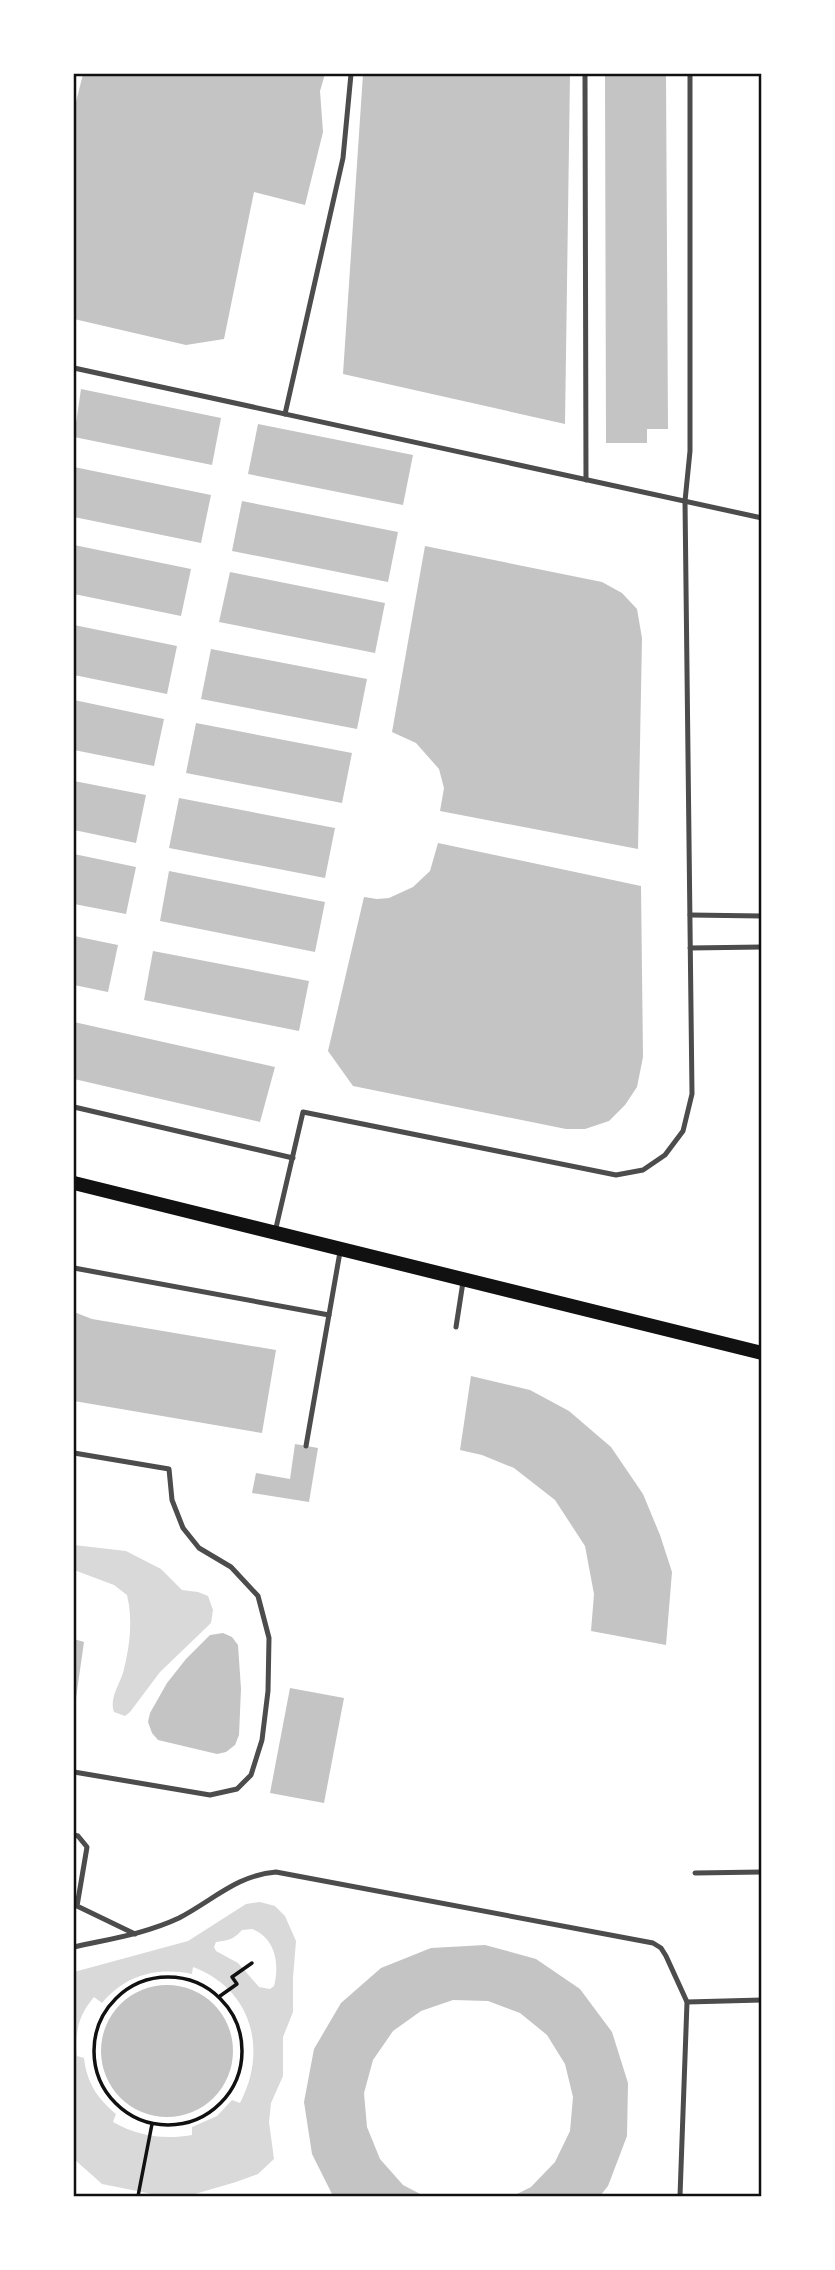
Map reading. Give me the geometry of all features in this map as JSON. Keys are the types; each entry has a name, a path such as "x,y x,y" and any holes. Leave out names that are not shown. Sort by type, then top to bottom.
{"main road":[{"path":"74,1183 761,1353"}],"lane":[{"path":"285,414 343,158 351,74"},
{"path":"585,74 586,480"},
{"path":"275,1233 303,1112 616,1175 643,1170 665,1155 683,1131 692,1094 685,501 690,450 690,74"},
{"path":"74,368 761,518"},
{"path":"690,915 761,916"},
{"path":"690,948 761,947"},
{"path":"74,1107 293,1158"},
{"path":"306,1446 341,1249"},
{"path":"74,1268 329,1315"},
{"path":"456,1327 463,1279"},
{"path":"74,1453 169,1469 172,1500 183,1528 199,1548 231,1567 258,1596 269,1639 268,1691 262,1740 251,1775 237,1789 209,1795 74,1772"},
{"path":"74,1835 87,1847 75,1906 136,1934"},
{"path":"74,1947 136,1934 180,1917 248,1877 276,1872 653,1942 666,1956 687,2003 680,2196"},
{"path":"695,1873 761,1872"},
{"path":"687,2003 761,2000"}],"path":[{"path":"220,1996 237,1984 232,1977 252,1963"},
{"path":"161,1976 182,1977 202,1984 220,1996 233,2014 241,2033 243,2055 239,2076 229,2095 214,2110 195,2120 174,2125 152,2124 132,2116 116,2104 103,2087 95,2067 93,2046 98,2025 107,2007 122,1992 141,1981 161,1976"},
{"path":"138,2196 152,2124"}],"shaded area":[{"path":"74,1545 126,1551 161,1569 182,1590 208,1596 213,1610 211,1623 160,1672 125,1716 114,1712 113,1706 129,1641 130,1614 127,1595 114,1585 74,1570"},
{"path":"260,1902 275,1906 285,1916 296,1941 293,2012 283,2037 283,2076 271,2103 269,2122 274,2159 258,2174 195,2194 162,2196 102,2184 74,2159 74,1972 188,1941 246,1904","holes":["252,1929 266,1938 274,1952 276,1977 274,1986 270,1989 259,1987 238,1963 216,1951 214,1947 216,1942 230,1939 242,1930","193,1967 213,1977 229,1990 241,2006 249,2023 253,2042 253,2062 248,2083 240,2103 232,2100 217,2116 192,2127 192,2135 161,2137 132,2131 113,2122 116,2114 94,2089 84,2058 77,2056 77,2032 81,2018 94,1997 102,2003 111,1993 142,1975 166,1972 192,1974"]}],"building":[{"path":"83,74 325,74 320,91 323,132 305,205 254,192 224,339 186,345 74,319 74,110"},
{"path":"363,74 570,74 565,424 343,374"},
{"path":"605,74 666,74 668,429 647,429 647,443 606,443"},
{"path":"81,389 221,418 212,465 74,437"},
{"path":"258,424 413,455 403,505 248,474"},
{"path":"74,467 211,495 201,543 74,517"},
{"path":"242,501 398,532 388,582 232,551"},
{"path":"74,545 191,569 181,616 74,594"},
{"path":"425,546 602,582 622,593 637,609 642,638 638,849 440,811 444,788 439,769 416,743 392,732"},
{"path":"230,572 385,603 375,653 219,622"},
{"path":"74,625 177,646 167,694 74,675"},
{"path":"211,649 367,679 357,729 201,699"},
{"path":"74,700 164,719 154,766 74,750"},
{"path":"196,723 352,753 342,803 186,773"},
{"path":"74,781 146,795 136,843 74,830"},
{"path":"179,798 335,828 325,878 169,848"},
{"path":"438,843 641,886 643,1057 637,1087 625,1105 609,1121 585,1129 566,1129 353,1086 328,1051 364,897 389,898 413,887 430,871"},
{"path":"74,854 136,867 126,914 74,904"},
{"path":"169,871 325,902 315,952 160,921"},
{"path":"74,936 118,945 108,992 74,985"},
{"path":"153,951 309,981 299,1031 144,1000"},
{"path":"74,1022 275,1067 260,1122 74,1079"},
{"path":"74,1312 92,1319 276,1350 262,1433 74,1401"},
{"path":"471,1376 530,1390 569,1411 611,1447 643,1494 672,1572 666,1645 591,1631 594,1594 585,1546 555,1500 514,1468 482,1455 460,1450"},
{"path":"295,1444 318,1448 309,1502 252,1493 256,1473 290,1479"},
{"path":"223,1633 232,1637 238,1645 241,1689 239,1735 235,1745 226,1752 217,1754 158,1740 148,1722 150,1713 167,1683 210,1635"},
{"path":"74,1639 84,1642 75,1705 74,1705"},
{"path":"290,1688 344,1698 324,1803 270,1793"},
{"path":"485,1945 536,1959 580,1989 612,2032 628,2083 627,2136 608,2186 600,2196 513,2196 531,2187 555,2162 570,2131 573,2097 565,2064 547,2035 520,2013 488,2001 453,2000 421,2011 393,2031 373,2060 364,2093 367,2127 380,2159 403,2185 424,2196 333,2196 312,2154 304,2102 314,2049 341,2003 381,1968 431,1948"},
{"path":"167,1985 192,1990 214,2004 228,2026 233,2051 228,2076 214,2098 192,2112 167,2117 142,2112 120,2098 106,2076 101,2051 106,2026 120,2004 142,1990"}]}
